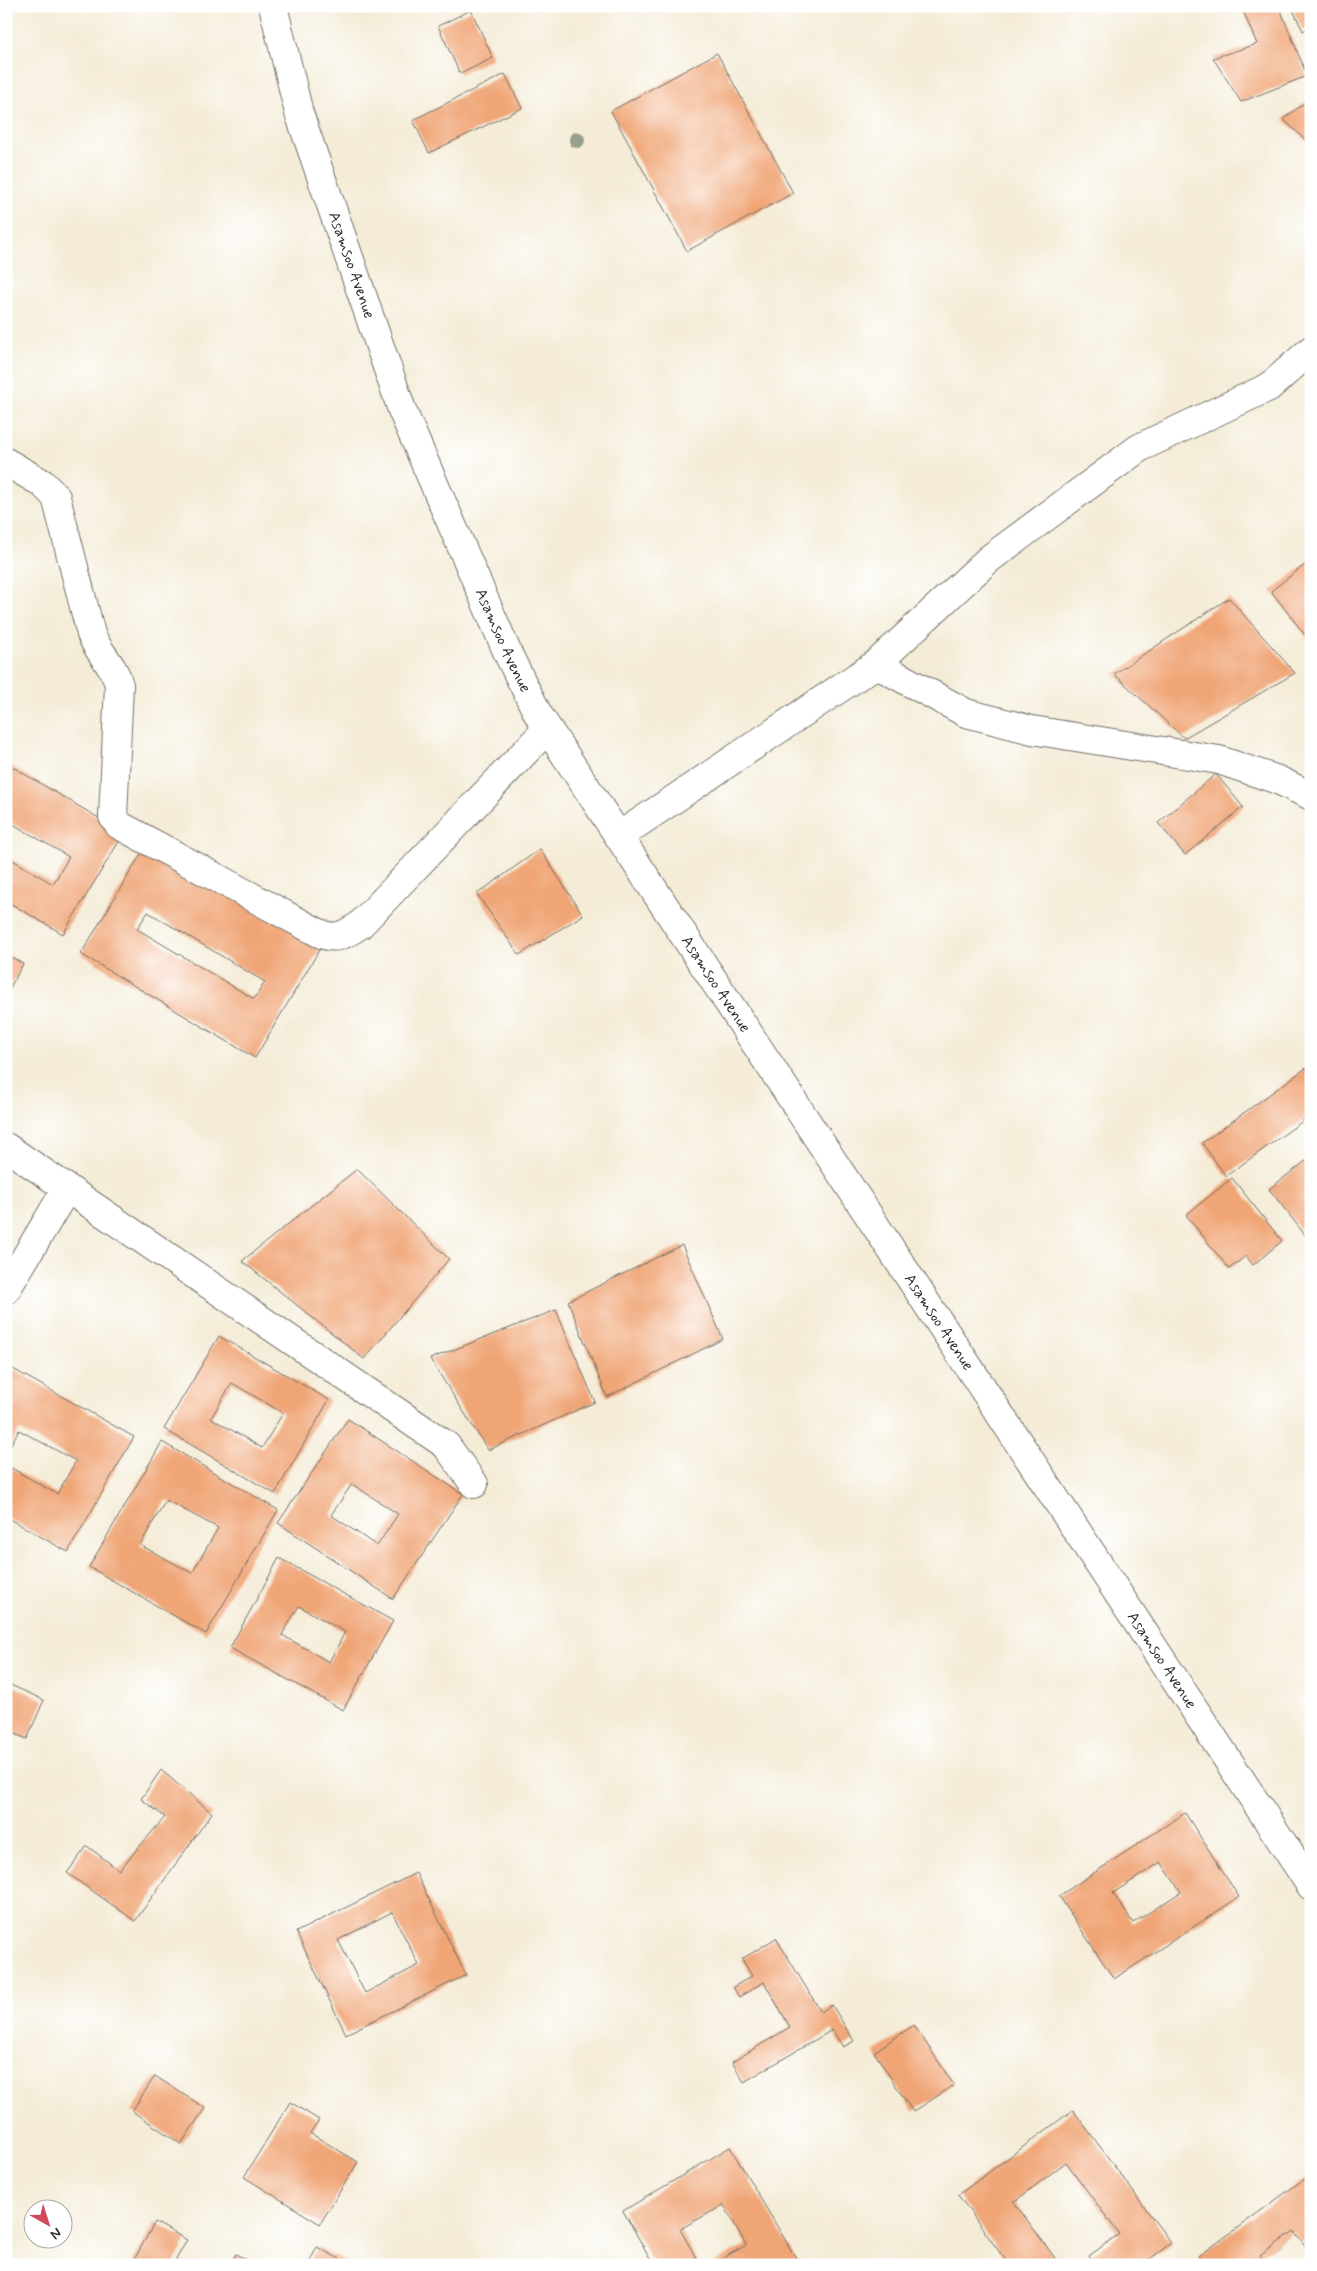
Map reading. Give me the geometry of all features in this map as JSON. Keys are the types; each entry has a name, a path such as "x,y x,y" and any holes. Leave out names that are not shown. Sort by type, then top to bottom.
{"street":[{"name":"Asamsoo Avenue","path":"273,6 299,113 402,410 509,656 547,729 1311,1886"},
{"path":"619,836 876,664 989,559 1139,448 1269,387 1311,350"},
{"path":"6,462 42,483 56,497 91,634 97,649 118,677 113,817 119,825 316,932 329,938 345,935 360,925 547,729"},
{"path":"876,664 966,714 1032,730 1219,760 1278,780 1311,796"},
{"path":"6,1147 446,1445 474,1484"},
{"path":"6,1290 67,1188"}],"building":[{"path":"1241,6 1279,6 1307,76 1241,102 1213,58 1257,44"},
{"path":"1291,6 1311,6 1311,26 1303,31"},
{"path":"471,10 493,58 460,74 438,26"},
{"path":"717,53 793,193 687,251 611,111"},
{"path":"505,74 522,108 429,153 413,120"},
{"path":"1311,98 1311,145 1283,119"},
{"path":"1311,560 1311,643 1271,591"},
{"path":"1229,598 1295,673 1184,738 1114,674"},
{"path":"6,763 124,833 63,934 6,901 6,856 53,884 69,857 8,821 6,823"},
{"path":"1216,774 1243,807 1185,855 1158,823"},
{"path":"147,844 321,947 255,1058 81,954","holes":["148,912 265,982 254,999 137,929"]},
{"path":"540,849 583,915 519,955 477,894"},
{"path":"6,954 23,964 6,995"},
{"path":"1306,1068 1311,1075 1311,1115 1226,1176 1202,1143"},
{"path":"1311,1157 1311,1231 1305,1235 1269,1189"},
{"path":"357,1169 449,1259 364,1359 242,1261"},
{"path":"1232,1178 1282,1241 1253,1265 1246,1256 1229,1269 1186,1215"},
{"path":"682,1245 723,1339 607,1397 568,1301"},
{"path":"556,1310 595,1402 488,1450 430,1359"},
{"path":"219,1336 329,1400 275,1494 164,1429","holes":["232,1383 283,1413 262,1448 211,1418"]},
{"path":"6,1365 134,1437 68,1552 6,1517 6,1465 57,1494 76,1461 19,1430 6,1453"},
{"path":"348,1419 463,1494 393,1599 278,1523","holes":["352,1484 398,1514 377,1546 331,1515"]},
{"path":"162,1442 278,1510 206,1634 89,1567","holes":["166,1500 218,1528 192,1573 140,1545"]},
{"path":"279,1558 393,1621 343,1710 230,1648","holes":["299,1606 345,1632 329,1662 282,1635"]},
{"path":"6,1683 44,1700 27,1739 6,1730"},
{"path":"161,1770 212,1813 135,1921 67,1873 87,1846 119,1870 165,1817 141,1799"},
{"path":"1185,1813 1239,1897 1114,1979 1059,1896","holes":["1161,1862 1181,1892 1133,1923 1113,1893"]},
{"path":"416,1873 466,1975 346,2034 296,1932","holes":["392,1912 419,1965 365,1993 338,1940"]},
{"path":"776,1938 821,2012 832,2005 854,2041 843,2047 832,2030 744,2082 732,2062 790,2027 764,1982 739,1997 733,1987 752,1976 742,1959"},
{"path":"914,2025 954,2085 913,2112 874,2052"},
{"path":"155,2076 205,2108 181,2144 132,2111"},
{"path":"290,2102 319,2120 310,2133 358,2162 320,2224 244,2177"},
{"path":"1073,2110 1171,2243 1142,2265 1095,2265 1089,2256 1119,2234 1066,2162 1014,2202 1060,2265 1009,2265 958,2195"},
{"path":"730,2147 800,2265 711,2265 746,2245 724,2205 680,2229 700,2265 654,2265 623,2211"},
{"path":"1311,2174 1311,2253 1294,2231 1260,2256 1266,2265 1205,2265 1199,2256"},
{"path":"155,2222 187,2240 173,2265 131,2265"},
{"path":"317,2247 351,2265 308,2265"},
{"path":"236,2254 255,2265 230,2265"}]}
